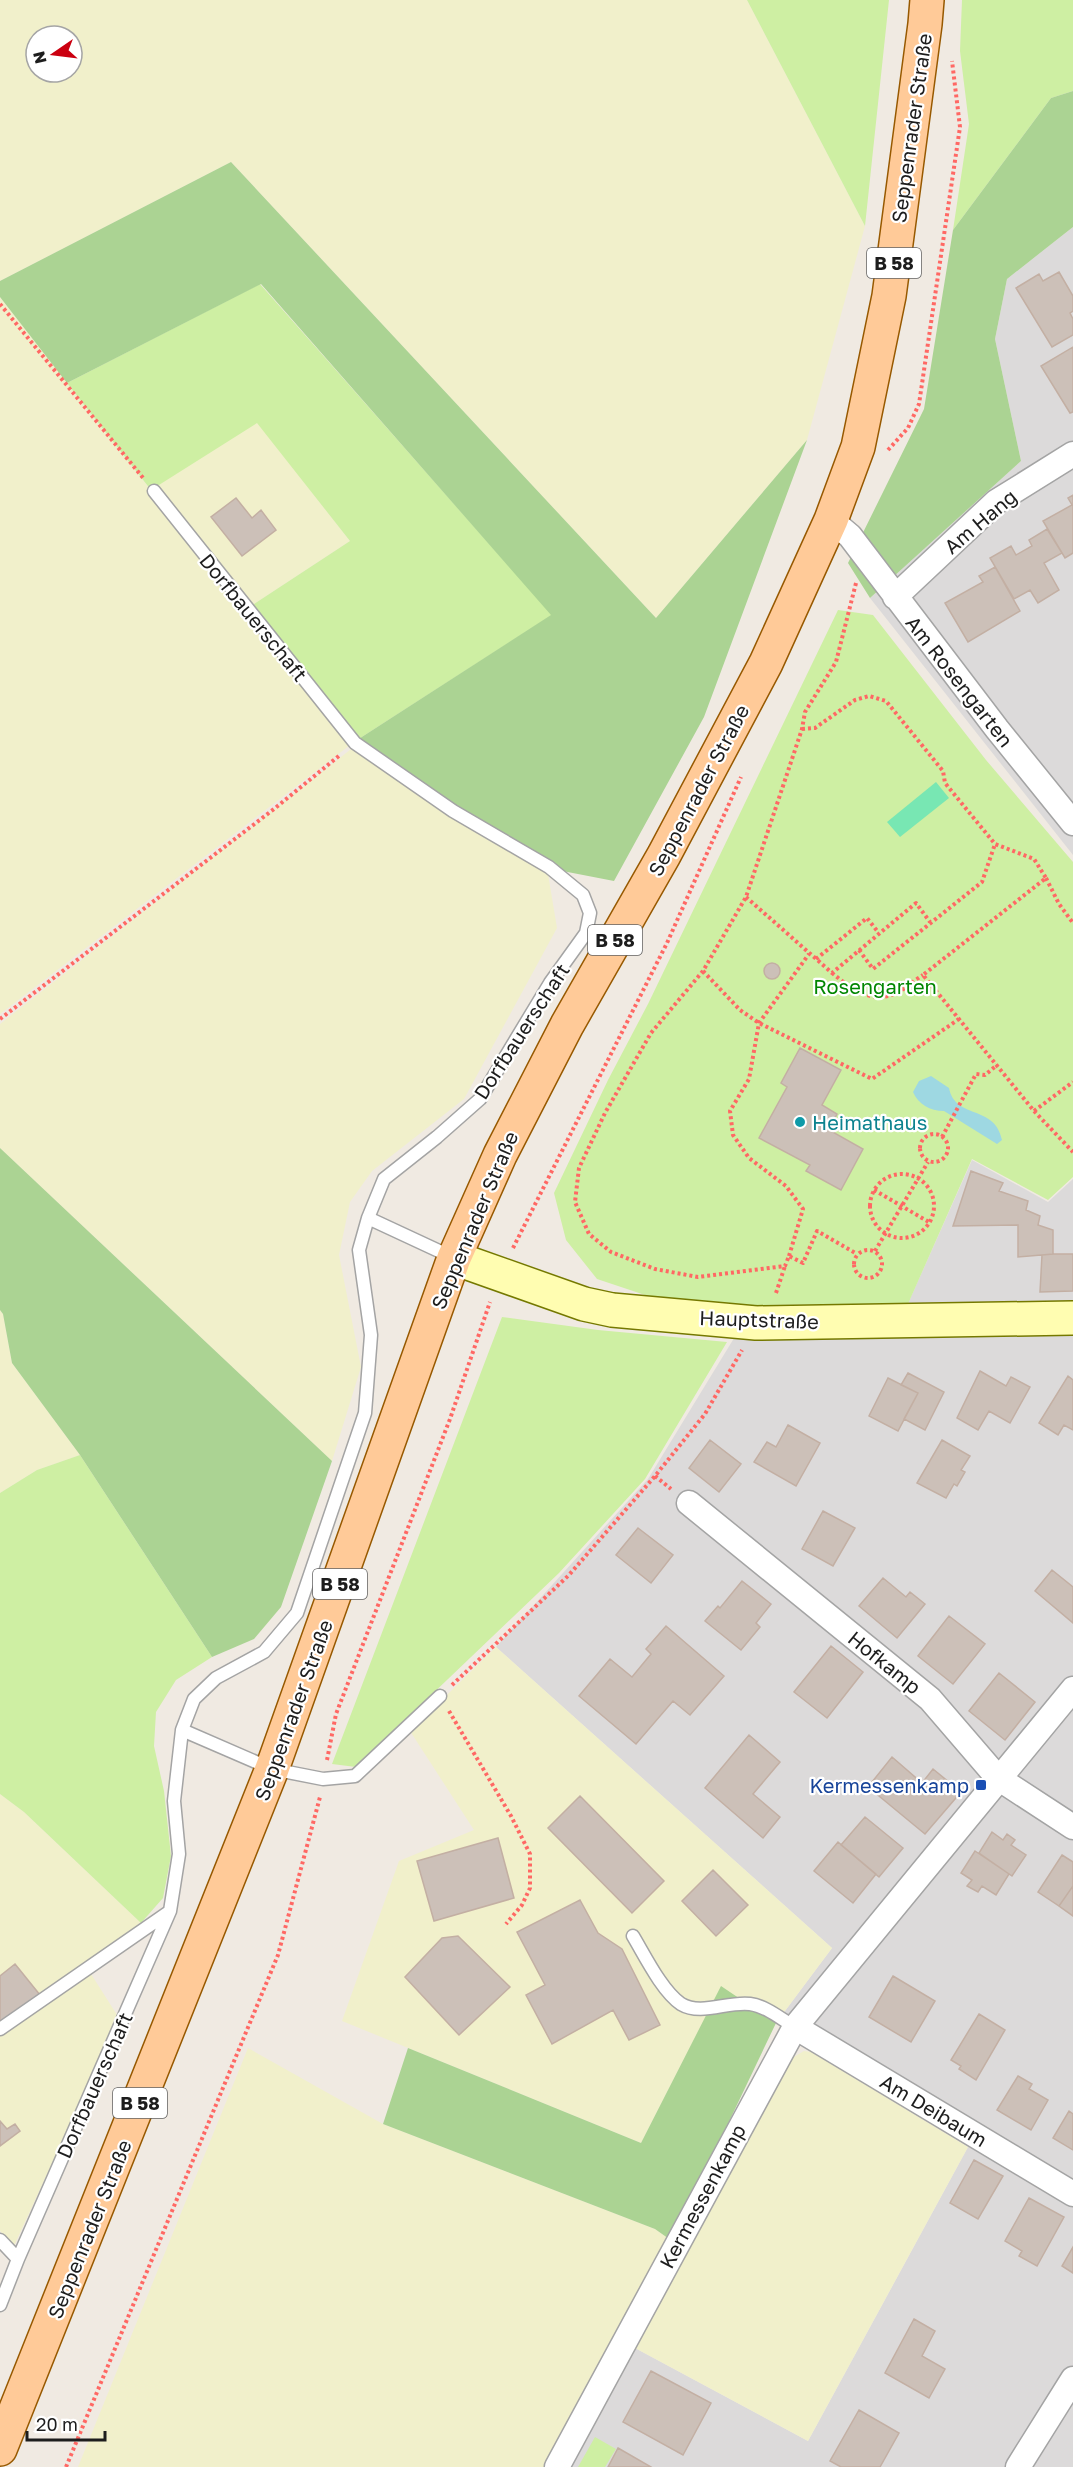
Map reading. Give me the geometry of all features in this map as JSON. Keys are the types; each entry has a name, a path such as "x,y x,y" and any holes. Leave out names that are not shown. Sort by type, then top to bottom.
{"main road":[{"name":"Seppenrader Straße","path":"0,2449 272,1769 454,1258 500,1155 567,1025 664,855 841,528 889,296 927,0"}],"street":[{"name":"Am Hang","path":"895,597 996,502 1073,454"},
{"name":"Am Rosengarten","path":"841,528 1073,823"},
{"name":"Hauptstraße","path":"454,1258 584,1304 612,1310 756,1323 1073,1318"},
{"name":"Hofkamp","path":"689,1503 930,1699 998,1778 1073,1827"},
{"name":"Kermessenkamp","path":"557,2467 795,2027 1073,1689"},
{"name":"Am Deibaum","path":"795,2027 1073,2194"},
{"path":"1018,2467 1073,2379"}],"lane":[{"name":"Dorfbauerschaft","path":"0,2305 170,1911 179,1854 174,1801 182,1730 194,1699 216,1678 264,1652 297,1613 365,1413 371,1335 359,1250 368,1218 384,1179 480,1099 550,983 586,933 590,913 583,895 549,867 453,811 355,743 154,491"},
{"path":"368,1218 454,1258"},
{"path":"182,1730 272,1769 323,1779 355,1776 440,1696"},
{"path":"0,2029 170,1911"},
{"path":"633,1936 672,1996 683,2005 694,2008 729,2003 752,2004 771,2012 795,2027"},
{"path":"0,2240 18,2259"}],"path":[{"path":"883,458 908,428 919,404 960,127 951,54"},
{"path":"0,304 154,491"},
{"path":"810,954 759,1023 749,1079 730,1111 733,1134 749,1158 786,1186 803,1209 785,1266 698,1277 655,1269 611,1252 589,1234 575,1202 579,1168 606,1113 651,1033 703,971 746,897 802,729 805,712 836,662 856,584 870,563"},
{"path":"802,729 815,728 855,700 869,696 886,702 943,771 945,783 995,844 1034,858 1059,904 1073,923"},
{"path":"0,1019 274,809 355,743"},
{"path":"859,950 873,969 982,882 995,844"},
{"path":"746,897 853,990 878,997 892,995 923,975 1046,878"},
{"path":"832,973 878,932 916,903 930,922"},
{"path":"816,959 867,918 878,932"},
{"path":"66,2467 278,1955 316,1817 336,1714 450,1419 499,1275 667,943"},
{"path":"703,971 740,1010 759,1023 872,1079 959,1018"},
{"path":"923,975 1034,1111 1073,1152"},
{"path":"942,1137 976,1074 985,1075 997,1065"},
{"path":"1034,1111 1073,1082"},
{"path":"935,1134 942,1137 947,1144 948,1152 936,1163 928,1162 920,1152 922,1140 928,1135 935,1134"},
{"path":"875,1251 928,1162"},
{"path":"899,1174 918,1178 933,1198 933,1210 929,1222 921,1231 910,1237 898,1238 886,1234 872,1219 870,1199 874,1190 880,1182 899,1174"},
{"path":"874,1190 929,1222"},
{"path":"789,1256 803,1263 817,1231 857,1254"},
{"path":"866,1249 875,1251 881,1257 883,1264 880,1272 874,1277 867,1278 859,1275 854,1269 853,1261 857,1254 866,1249"},
{"path":"506,1924 522,1905 530,1888 530,1854 501,1798 440,1696 569,1575 655,1476 705,1414 756,1323"}],"shaded area":[{"path":"1073,227 1073,855 870,598 1021,461 995,339 1007,279"},
{"path":"972,1160 1048,1202 1073,1179 1073,2467 571,2467 635,2348 808,2441 968,2147 776,2023 832,1948 496,1647 648,1479 750,1312 902,1317"}],"green space":[{"path":"0,0 747,0 865,226 807,440 656,618 231,162 0,281"},
{"path":"747,0 889,0 865,226"},
{"path":"962,0 1073,0 1073,91 1051,98 953,230 969,124 960,51"},
{"path":"1073,91 1073,227 1007,279 995,339 1021,461 870,598 848,563 924,409 953,230 1051,98"},
{"path":"231,162 656,618 807,440 704,717 614,881 547,868 354,742 551,615 261,284 67,383 0,297 0,281"},
{"path":"260,284 552,615 354,742 245,610 350,541 257,423 151,490 67,383"},
{"path":"0,297 150,489 257,422 350,541 245,610 354,742 0,1014"},
{"name":"Rosengarten","path":"838,610 873,615 986,760 1073,862 1073,1177 1048,1200 972,1159 908,1304 751,1305 654,1298 597,1279 566,1240 554,1193"},
{"path":"355,746 547,868 557,928 464,1099 372,1171 350,1202 339,1255 361,1367 332,1461 0,1148 0,1024"},
{"path":"936,782 949,798 900,837 887,822"},
{"path":"0,1148 332,1461 281,1607 254,1639 212,1657 80,1455 12,1363 3,1314 0,1310"},
{"path":"0,1310 3,1314 12,1363 80,1455 37,1470 0,1493"},
{"path":"502,1317 598,1330 727,1342 645,1479 559,1573 356,1767 332,1764"},
{"path":"80,1455 212,1657 176,1680 156,1712 154,1746 164,1791 171,1856 163,1898 141,1923 24,1812 0,1794 0,1493 37,1470"},
{"path":"496,1647 832,1948 776,2023 721,1987 641,2143 342,2021 399,1861 474,1830 410,1731"},
{"path":"0,1794 24,1812 141,1923 84,1963 119,2018 14,2246 0,2231"},
{"path":"721,1986 776,2023 672,2241 655,2229 383,2124 408,2048 641,2143"},
{"path":"248,2048 383,2124 655,2229 672,2241 547,2467 78,2467"},
{"path":"804,2051 811,2052 968,2147 808,2441 635,2348 792,2058"},
{"path":"595,2437 616,2449 605,2467 578,2467"}],"water":[{"path":"931,1076 949,1088 959,1105 992,1121 1002,1140 997,1144 944,1111 934,1110 921,1103 913,1092 919,1081"}],"building":[{"path":"1059,272 1073,296 1073,311 1070,313 1073,319 1073,335 1052,347 1016,288 1039,274 1043,281"},
{"path":"1073,347 1073,412 1070,413 1041,366"},
{"path":"1073,495 1073,553 1065,558 1043,521 1072,505 1068,498"},
{"path":"236,498 252,518 261,510 276,530 242,556 211,517"},
{"path":"1047,529 1062,553 1044,563 1059,590 1038,603 1030,590 1014,599 990,558 1011,546 1016,555 1032,546 1029,540"},
{"path":"995,567 1020,611 968,642 945,603 983,582 979,576"},
{"path":"772,963 778,965 780,971 778,977 772,979 766,977 764,971 766,965"},
{"name":"Heimathaus","path":"800,1048 841,1070 822,1105 837,1114 829,1130 863,1149 841,1190 806,1171 810,1165 759,1138 787,1087 781,1083"},
{"path":"971,1171 1003,1183 999,1191 1028,1201 1026,1210 1040,1216 1038,1225 1053,1230 1053,1254 1018,1257 1018,1225 953,1226"},
{"path":"1073,1254 1073,1291 1040,1292 1042,1255"},
{"path":"980,1371 1006,1386 1011,1377 1030,1387 1010,1423 989,1411 978,1430 957,1418"},
{"path":"908,1373 944,1392 925,1430 904,1419 918,1393 901,1385"},
{"path":"1068,1376 1073,1380 1073,1430 1064,1425 1058,1435 1039,1423"},
{"path":"888,1378 918,1393 898,1431 869,1416"},
{"path":"788,1425 820,1443 796,1486 754,1462 767,1442 776,1447"},
{"path":"710,1440 741,1464 719,1492 689,1468"},
{"path":"942,1440 970,1456 961,1470 965,1472 957,1486 954,1484 946,1498 917,1483"},
{"path":"823,1511 855,1528 833,1566 802,1549"},
{"path":"638,1528 673,1555 651,1583 616,1555"},
{"path":"1052,1570 1073,1587 1073,1623 1035,1591"},
{"path":"883,1578 906,1597 910,1592 925,1604 897,1638 859,1606"},
{"path":"742,1581 771,1604 756,1623 760,1627 741,1650 705,1621 718,1606 720,1608"},
{"path":"949,1616 985,1644 953,1684 918,1656"},
{"path":"666,1626 724,1676 690,1715 673,1701 636,1744 579,1696 610,1659 632,1677 651,1654 646,1649"},
{"path":"831,1646 863,1672 827,1718 794,1692"},
{"path":"999,1673 1035,1702 1005,1740 969,1711"},
{"path":"749,1735 780,1762 753,1794 780,1817 763,1838 705,1788"},
{"path":"892,1757 922,1783 933,1769 961,1792 925,1834 868,1787"},
{"path":"580,1796 664,1881 632,1913 548,1828"},
{"path":"865,1817 903,1848 879,1877 841,1845"},
{"path":"992,1832 1003,1840 1007,1834 1015,1840 1011,1845 1026,1855 1012,1876 979,1853"},
{"path":"498,1838 514,1898 434,1921 417,1861"},
{"path":"838,1842 876,1874 853,1903 814,1871"},
{"path":"975,1851 1009,1874 996,1895 982,1886 978,1892 967,1886 972,1880 961,1873"},
{"path":"1062,1855 1073,1862 1073,1886 1059,1906 1038,1892"},
{"path":"713,1870 748,1905 716,1936 682,1901"},
{"path":"1073,1886 1073,1916 1059,1906"},
{"path":"580,1900 598,1933 622,1949 660,2025 629,2040 613,2010 552,2044 526,1995 545,1985 517,1932"},
{"path":"458,1936 510,1987 459,2035 405,1977 442,1938"},
{"path":"15,1964 40,1995 0,2026 0,1976"},
{"path":"893,1976 935,2001 911,2042 869,2017"},
{"path":"979,2014 1005,2030 976,2080 959,2069 961,2066 951,2060"},
{"path":"1018,2076 1032,2084 1029,2089 1048,2100 1031,2130 997,2110"},
{"path":"1069,2111 1073,2114 1073,2150 1053,2138"},
{"path":"0,2121 7,2129 15,2124 20,2131 0,2146"},
{"path":"974,2160 1003,2176 978,2219 950,2203"},
{"path":"1029,2198 1064,2217 1037,2266 1019,2256 1022,2251 1005,2241"},
{"path":"1073,2247 1073,2273 1062,2266"},
{"path":"914,2319 935,2331 922,2356 945,2369 929,2398 885,2373"},
{"path":"651,2371 711,2403 683,2455 623,2422"},
{"path":"859,2410 899,2433 880,2467 841,2467 830,2461"},
{"path":"618,2448 651,2467 608,2467"}],"place":[{"name":"Heimathaus","path":"800,1122"},
{"name":"Kermessenkamp","path":"981,1785"}]}
